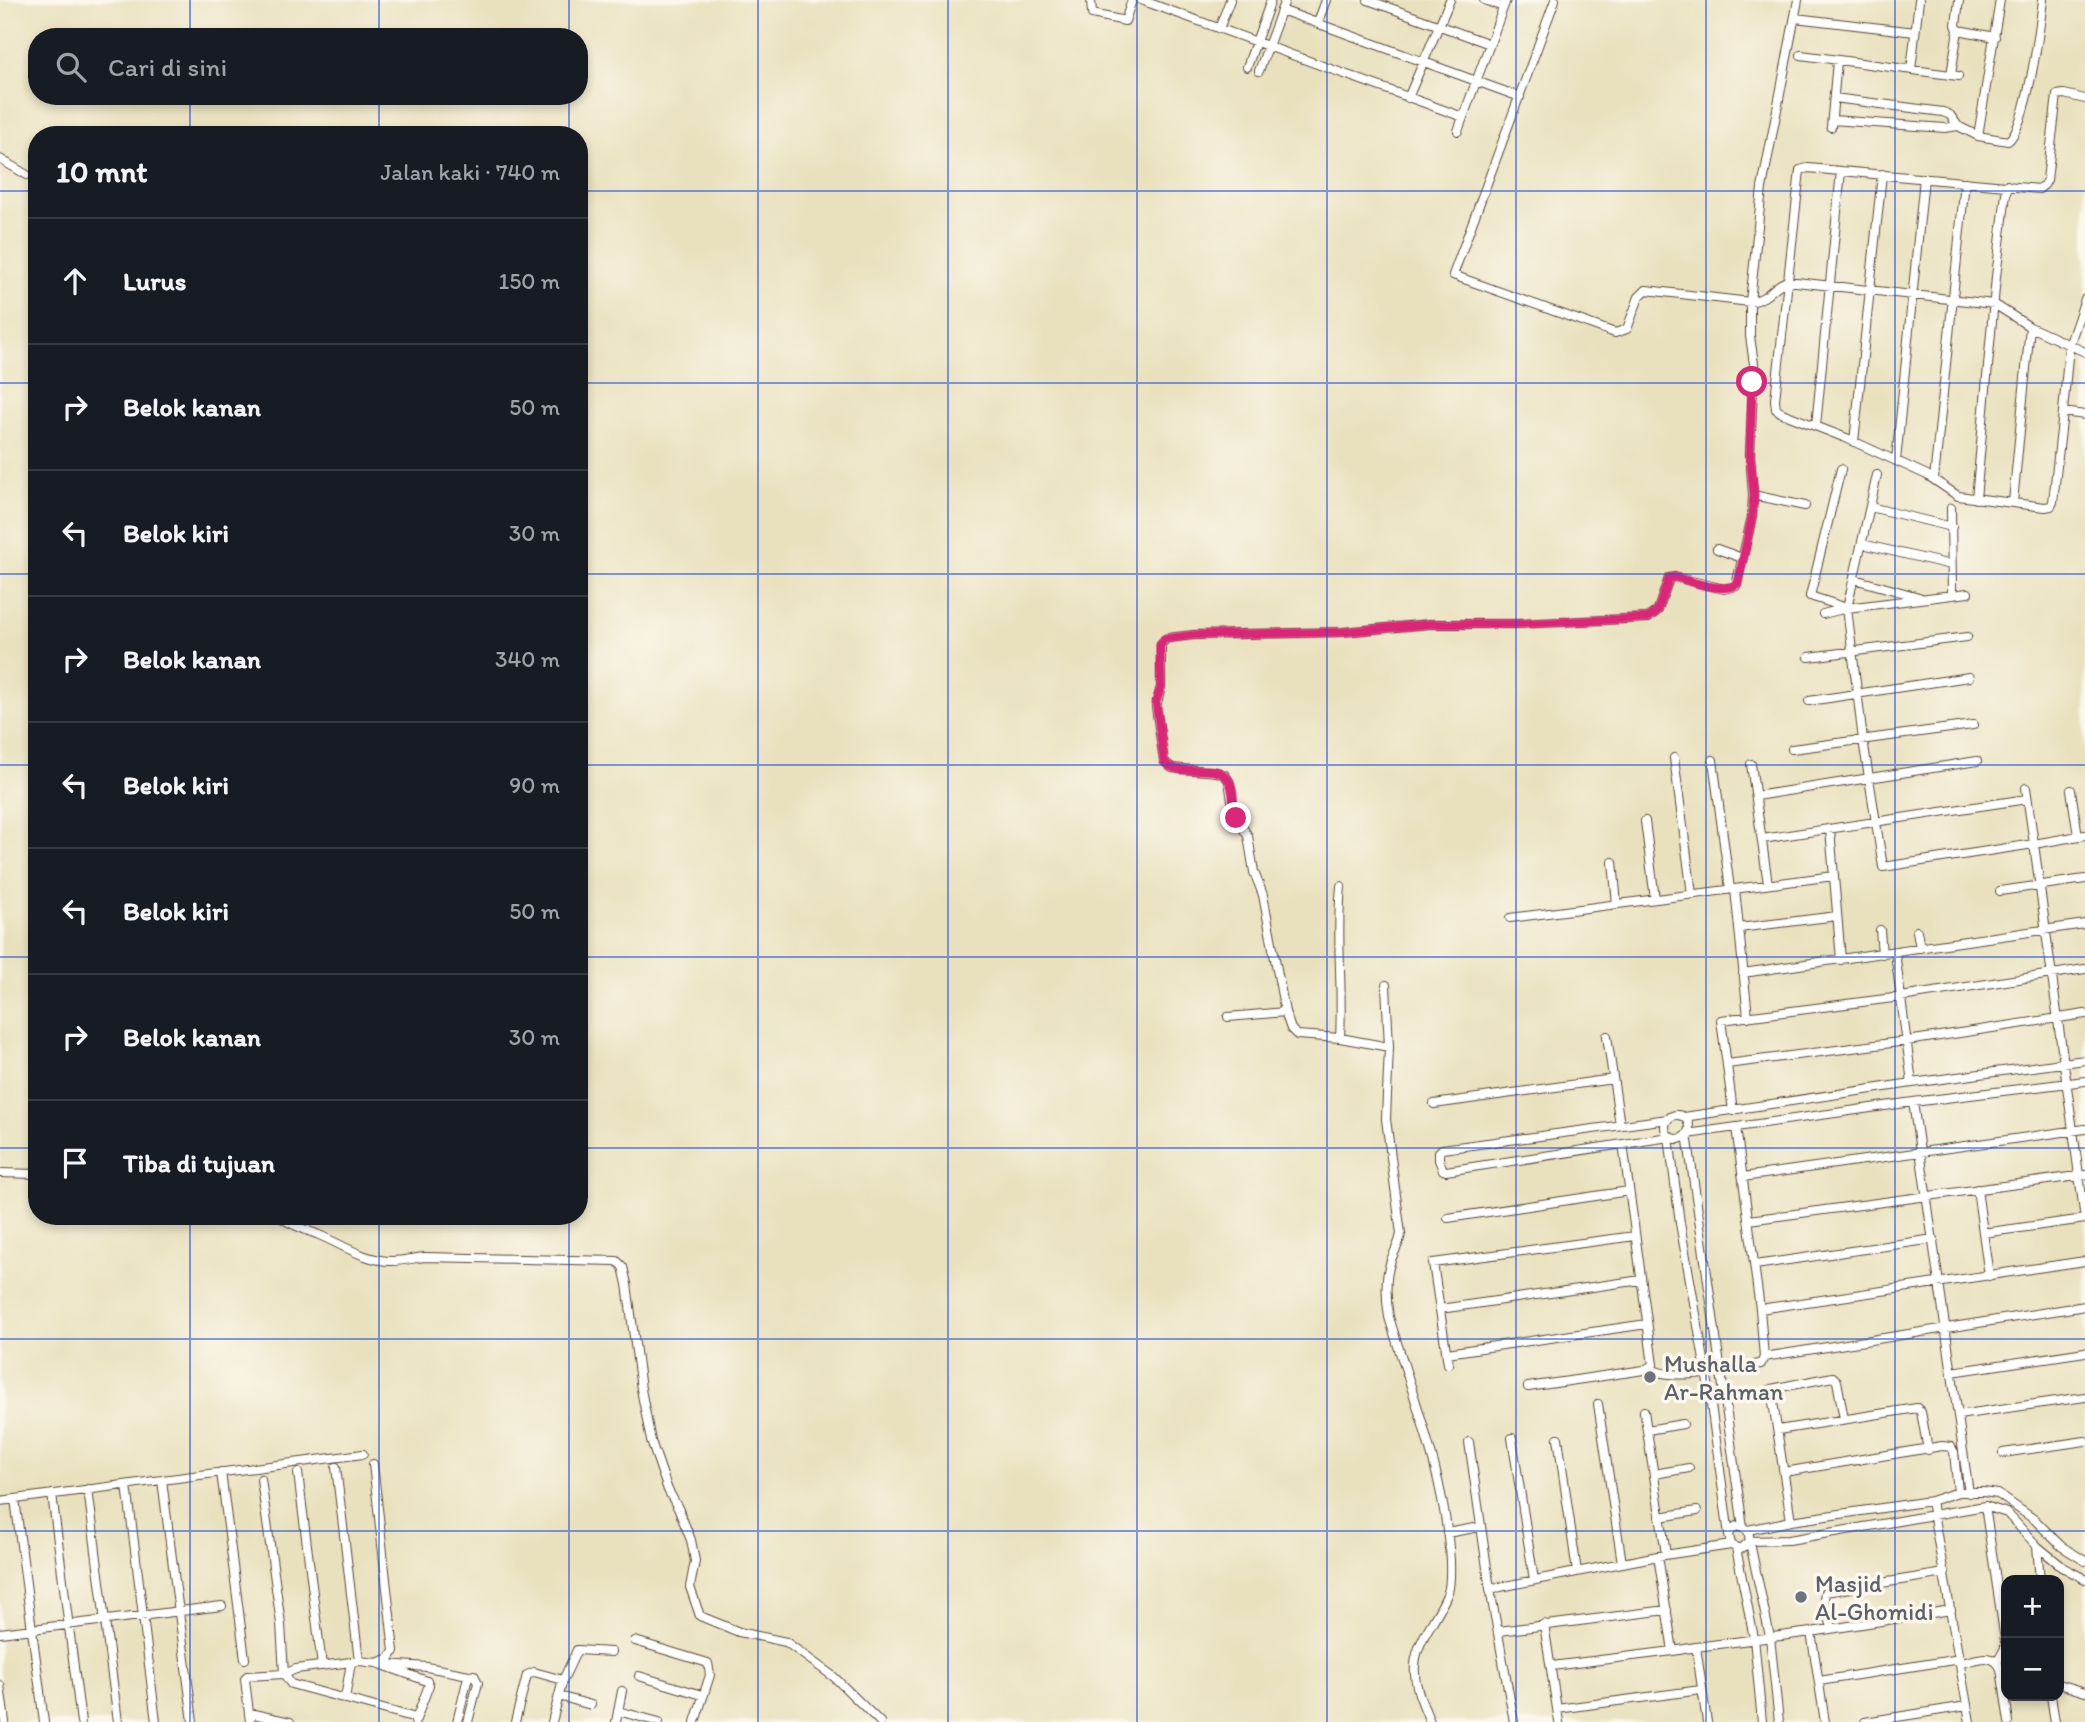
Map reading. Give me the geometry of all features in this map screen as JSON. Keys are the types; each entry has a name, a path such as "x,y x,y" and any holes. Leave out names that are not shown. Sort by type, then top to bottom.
{"street":[{"path":"1091,0 1092,14 1125,21 1132,0"},
{"path":"1141,0 1463,117"},
{"path":"1219,29 1230,0"},
{"path":"1247,67 1271,0"},
{"path":"1259,71 1284,0"},
{"path":"1318,22 1326,0"},
{"path":"1368,0 1490,44"},
{"path":"1400,11 1404,0"},
{"path":"1408,98 1450,0"},
{"path":"1458,131 1504,3 1484,0"},
{"path":"1555,0 1453,275 1615,333 1627,329 1639,297 1646,290 1750,302 1763,299 1777,285 1787,281 1994,304 2030,327 2085,352"},
{"path":"1389,1047 1340,1038 1297,1035 1291,1029 1285,1012 1263,895 1254,872 1248,836 1234,814 1229,781 1225,775 1217,772 1172,768 1164,761 1156,702 1161,687 1160,646 1164,639 1194,635 1343,632 1429,624 1516,624 1648,618 1658,610 1669,578 1729,589 1738,583 1754,495 1750,456 1754,364 1750,339 1750,302 1762,188 1798,0"},
{"path":"1910,70 1919,0"},
{"path":"1801,55 1954,76 1959,0"},
{"path":"1978,136 2000,0"},
{"path":"1837,61 1831,124 1958,127 1978,136 2008,141 2019,126 2038,38 2043,0"},
{"path":"1281,10 1520,97"},
{"path":"1794,18 1915,32"},
{"path":"1958,30 1995,37"},
{"path":"2085,99 2057,95 2047,180 2043,187 2028,189 1965,181 1803,168 1798,172 1775,407 1782,413 1934,479 1951,493 2045,508 2052,505 2069,346 2085,299"},
{"path":"1834,98 1943,113 1950,115 1958,127"},
{"path":"0,159 27,176"},
{"path":"1816,426 1840,171"},
{"path":"1854,442 1882,174"},
{"path":"1896,461 1924,178"},
{"path":"1934,479 1965,181"},
{"path":"1976,499 2007,185"},
{"path":"2013,502 2030,327"},
{"path":"2063,412 2085,415"},
{"path":"1841,469 1810,596 1847,608"},
{"path":"1877,475 1847,608 1863,740 1883,867 2081,836 2071,790"},
{"path":"1754,495 1805,506"},
{"path":"1870,507 1952,527"},
{"path":"1951,508 1952,595"},
{"path":"1862,544 1951,565"},
{"path":"1717,548 1742,558"},
{"path":"1854,579 1924,598"},
{"path":"1823,614 1847,608 1968,593"},
{"path":"1809,657 1967,637"},
{"path":"1809,701 1969,677"},
{"path":"1793,749 1973,725"},
{"path":"1674,758 1692,894"},
{"path":"1713,760 1739,928 1748,1017"},
{"path":"1756,796 1977,761"},
{"path":"1751,764 1768,884"},
{"path":"1983,1233 2085,1219 2082,1175 2066,1084 2026,788"},
{"path":"1762,839 2027,799"},
{"path":"1645,821 1655,899"},
{"path":"1830,829 1841,960"},
{"path":"1612,862 1617,904"},
{"path":"1510,918 1834,876"},
{"path":"2000,891 2085,879"},
{"path":"1340,1038 1341,964 1338,917 1342,886"},
{"path":"1739,928 1837,916"},
{"path":"1743,973 2085,924"},
{"path":"1880,930 1882,954"},
{"path":"1917,931 1920,948"},
{"path":"1955,931 1957,943"},
{"path":"1895,952 1912,1083"},
{"path":"1733,1111 1721,1020 1901,997 2085,969"},
{"path":"1386,985 1389,1047 1387,1119 1401,1234 1399,1247 1391,1259 1386,1298 1389,1317 1430,1445 1443,1503 1450,1560 1448,1592 1417,1654 1415,1668 1418,1688 1430,1722"},
{"path":"1228,1017 1285,1012"},
{"path":"1727,1064 1907,1041 2085,1014"},
{"path":"1607,1036 1620,1125"},
{"path":"2085,1060 1733,1111 1684,1117 1675,1115 1668,1119 1442,1149 1439,1152 1439,1160 1446,1171 1669,1137 1680,1139 1687,1134 1913,1102 2085,1081"},
{"path":"1434,1104 1613,1079"},
{"path":"1913,1102 1969,1493"},
{"path":"1751,1108 1753,1125"},
{"path":"1684,1117 1689,1125 1687,1134 1699,1221 1746,1528 1770,1637 1779,1722"},
{"path":"1668,1119 1664,1127 1669,1137 1729,1535 1754,1638 1762,1722"},
{"path":"1528,1387 1650,1368 1656,1373 1706,1374 1761,1364 1763,1357 1760,1309 1736,1127"},
{"path":"1743,1177 2085,1129"},
{"path":"1623,1144 1653,1365 1650,1368"},
{"path":"0,1173 28,1174"},
{"path":"1749,1220 2082,1175"},
{"path":"1977,1189 1989,1276"},
{"path":"1448,1219 1629,1191"},
{"path":"1680,1223 1699,1221"},
{"path":"292,1225 378,1260 396,1261 425,1257 617,1261 623,1267 651,1441 667,1490 678,1508 691,1541 695,1561 690,1587 700,1616 738,1632 786,1642 834,1677 880,1722"},
{"path":"1448,1364 1433,1263 1635,1236"},
{"path":"1755,1265 1934,1239"},
{"path":"1760,1309 2085,1261"},
{"path":"1440,1309 1641,1280"},
{"path":"1763,1357 2085,1306"},
{"path":"1447,1353 1647,1324"},
{"path":"1952,1372 2085,1352"},
{"path":"1791,1521 1771,1388 1833,1377 1836,1379 1844,1419"},
{"path":"1958,1415 2085,1397"},
{"path":"1598,1404 1622,1563"},
{"path":"1778,1430 1920,1409 1928,1450"},
{"path":"1644,1411 1660,1517 1673,1651"},
{"path":"1647,1430 1683,1424"},
{"path":"1512,1438 1534,1580"},
{"path":"1558,1438 1577,1572"},
{"path":"2003,1453 2085,1441"},
{"path":"1469,1443 1480,1527 1514,1722"},
{"path":"1784,1472 1942,1446 1953,1449 1958,1492"},
{"path":"0,1501 363,1454"},
{"path":"373,1464 394,1651 390,1658 377,1663"},
{"path":"336,1467 355,1661 345,1699"},
{"path":"1654,1474 1689,1468"},
{"path":"220,1472 245,1659"},
{"path":"298,1473 322,1666"},
{"path":"261,1479 281,1624 284,1674 291,1684 415,1720 429,1685 427,1681 377,1663"},
{"path":"162,1480 193,1722"},
{"path":"127,1485 156,1722"},
{"path":"88,1489 118,1722"},
{"path":"1729,1535 1737,1526 1746,1528 1931,1501 1958,1492 1998,1494 2035,1520 2061,1546 2085,1561 2085,1572"},
{"path":"52,1494 81,1722"},
{"path":"15,1499 44,1722"},
{"path":"1931,1501 1970,1722"},
{"path":"1490,1589 1662,1555 1734,1547 1741,1549 1750,1542 1789,1540 1985,1506 2007,1514 2064,1568 2085,1579"},
{"path":"1985,1506 2005,1640 2005,1648 1998,1661"},
{"path":"1660,1517 1698,1511"},
{"path":"1447,1533 1480,1527"},
{"path":"2038,1546 2040,1575"},
{"path":"1832,1628 1824,1599 1825,1592 1945,1573"},
{"path":"1747,1605 1763,1602"},
{"path":"0,1633 222,1605"},
{"path":"1499,1631 1667,1610"},
{"path":"1552,1666 1811,1632 1951,1610"},
{"path":"1544,1624 1559,1722"},
{"path":"1811,1632 1825,1722"},
{"path":"635,1641 708,1663 710,1675 695,1722"},
{"path":"1696,1647 1707,1722"},
{"path":"552,1722 563,1680 577,1650 611,1653"},
{"path":"1819,1681 1991,1657 1998,1661 2001,1669 2009,1722"},
{"path":"290,1722 250,1717 247,1676 284,1674 296,1669 355,1661 427,1667 476,1676 478,1683 468,1722"},
{"path":"515,1722 529,1674 534,1672 563,1680"},
{"path":"457,1722 469,1675"},
{"path":"639,1676 702,1695"},
{"path":"0,1685 5,1722"},
{"path":"2064,1686 2085,1692"},
{"path":"1558,1709 1702,1689"},
{"path":"617,1722 622,1690"},
{"path":"559,1696 592,1705"},
{"path":"2052,1701 2055,1722"},
{"path":"1865,1722 1967,1706"},
{"path":"618,1712 659,1722"}],"place":[{"name":"Mushalla Ar-Rahman","path":"1650,1377"},
{"name":"Masjid Al-Ghomidi","path":"1801,1597"}],"route":[{"path":"1236,818 1231,786 1225,775 1172,768 1164,761 1156,702 1161,687 1160,646 1164,639 1194,635 1343,632 1429,624 1487,625 1648,618 1658,610 1669,578 1675,577 1724,589 1734,587 1738,583 1754,495 1750,456 1752,382"}]}
